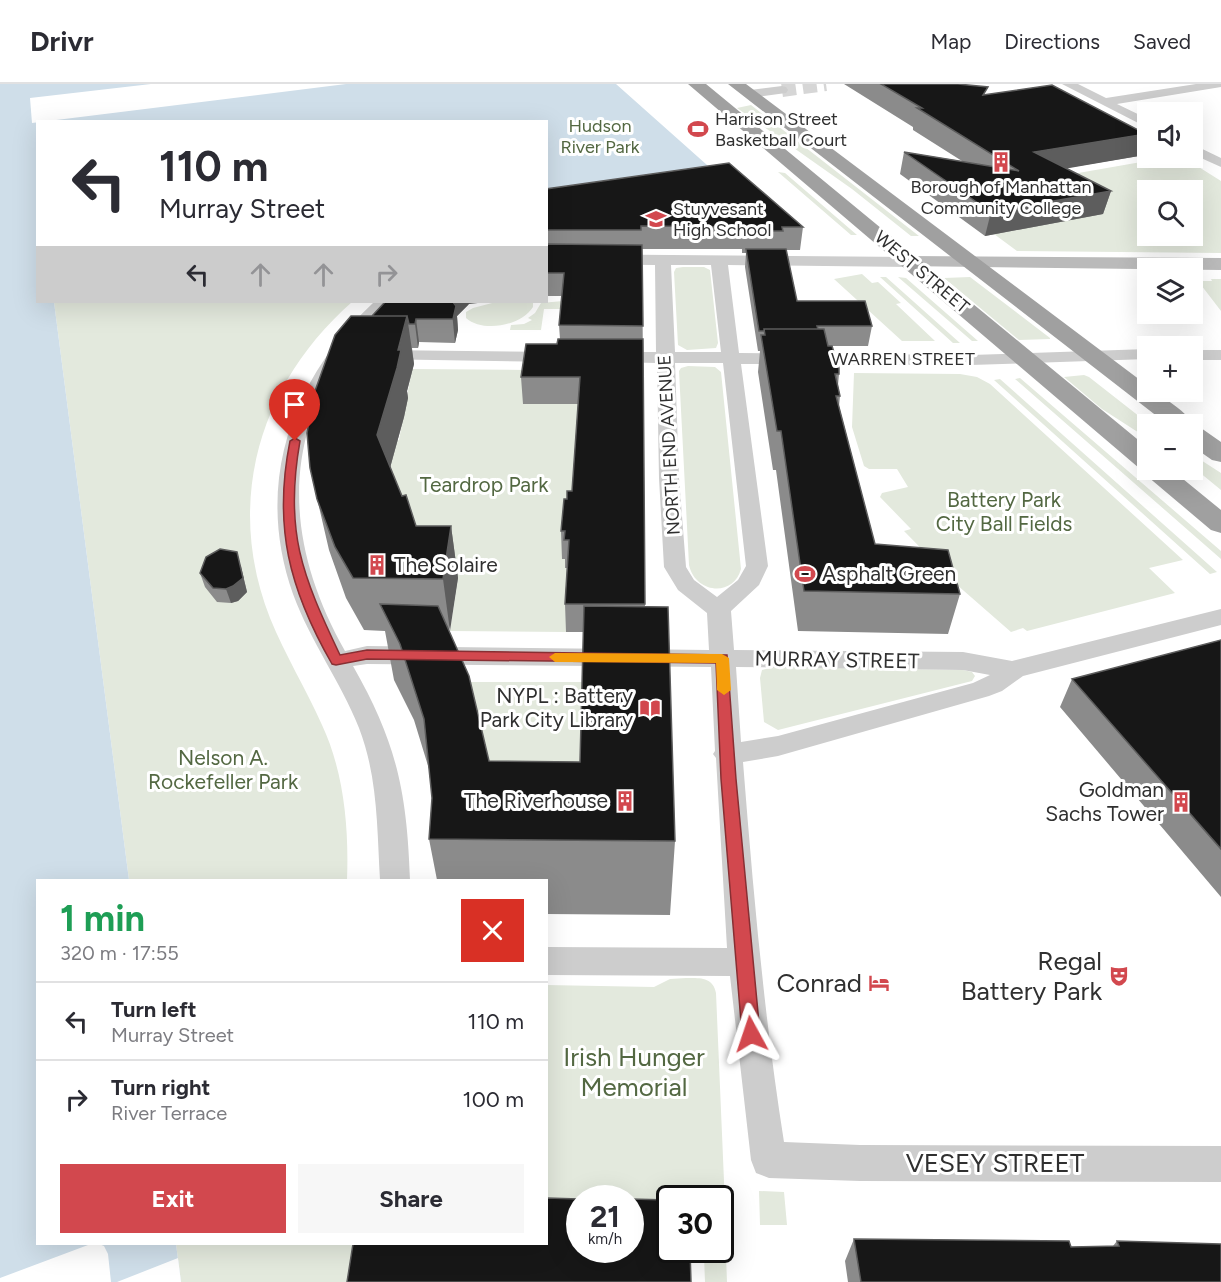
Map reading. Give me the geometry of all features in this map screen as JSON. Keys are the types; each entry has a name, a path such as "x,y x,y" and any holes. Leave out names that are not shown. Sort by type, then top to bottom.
{"highway":[{"name":"WEST STREET","path":"696,84 1137,453"},
{"name":"WEST STREET","path":"743,89 973,262 1169,414"},
{"path":"1203,441 1221,454"},
{"path":"1168,480 1221,524"}],"main road":[{"path":"910,262 1221,264"}],"street":[{"path":"1068,84 1137,118"},
{"path":"1104,102 1220,84"},
{"path":"743,89 782,90"},
{"path":"1203,148 1221,147"},
{"path":"1203,153 1221,163"},
{"path":"548,259 910,262"},
{"name":"NORTH END AVENUE","path":"663,260 665,358 675,567 686,585 719,610"},
{"path":"548,960 744,963 727,754 719,610 748,585 753,579 757,566 719,261"},
{"path":"382,303 357,327 334,355 301,419 290,468 287,506 291,546 297,571 336,661 364,711 382,759 392,815 395,879"},
{"name":"WARREN STREET","path":"334,355 1024,359 1137,354"},
{"path":"1203,355 1221,355"},
{"name":"MURRAY STREET","path":"727,754 778,746 980,690 993,685 1013,670 1221,617"},
{"name":"MURRAY STREET","path":"336,661 367,655 963,661 1013,670"},
{"name":"VESEY STREET","path":"744,963 758,1089 769,1160 838,1163 1221,1164"}],"green space":[{"path":"751,105 919,236 911,236 852,189 737,108"},
{"path":"1137,163 1137,168 1200,168 1221,181 1221,253 1017,251 994,234 1044,179"},
{"path":"778,172 785,173 857,235 851,235"},
{"path":"704,267 710,270 718,343 716,348 687,350 678,345 674,272 676,268"},
{"path":"862,274 872,283 878,282 901,303 896,304 935,341 902,341 834,279"},
{"path":"880,277 886,277 960,343 953,343"},
{"path":"898,277 906,278 978,341 972,341"},
{"path":"970,277 1050,339 1019,340 944,278"},
{"path":"1211,279 1221,279 1221,311 1203,288 1203,281 1212,281"},
{"path":"563,301 563,309 544,309 541,330 510,330 511,325 524,324 532,320 528,318 535,313 541,303"},
{"name":"Nelson A. Rockefeller Park","path":"54,303 351,303 320,334 294,369 273,407 259,446 251,488 250,531 257,574 270,618 322,725 335,762 346,820 347,879 129,879"},
{"path":"492,303 533,303 533,307 520,319 492,326 473,323 466,318 466,312"},
{"path":"688,366 715,367 721,372 741,569 737,578 723,588 706,586 699,582 689,565 679,371"},
{"name":"Teardrop Park","path":"412,369 527,370 523,404 581,404 577,468 566,559 570,568 566,632 450,631 458,578 321,474 399,440"},
{"name":"Battery Park City Ball Fields","path":"854,373 960,374 977,377 990,384 1183,560 1149,568 1175,593 1027,631 1023,628 1011,632 956,584 904,531 911,529 880,497 882,493 908,487 897,469 869,469 864,466 852,427"},
{"path":"1084,375 1089,377 1137,415 1137,432 1102,409 1064,377"},
{"path":"1020,378 1221,551 1221,559 1015,379"},
{"path":"1000,379 1217,572 1210,574 994,380"},
{"path":"1203,461 1221,473 1221,490 1203,475"},
{"path":"774,667 963,670 972,672 975,676 972,681 778,730 764,722 760,678 762,670"},
{"path":"449,682 586,682 582,837 497,837"},
{"name":"Irish Hunger Memorial","path":"691,978 709,981 714,988 724,1185 656,1185 656,1251 644,1250 644,1185 566,1185 566,1250 404,1248 361,1282 181,1282 176,1245 548,1245 548,985 654,987 670,979"},
{"path":"759,1191 784,1192 787,1225 760,1225"},
{"path":"704,1263 726,1263 727,1282 705,1282"}],"shaded area":[{"path":"0,84 616,84 716,173 548,197 548,120 36,120 36,303 54,303 129,879 36,879 36,1245 176,1245 181,1282 0,1282"}],"pier":[{"path":"151,84 346,84 56,120 36,120 36,123 32,123 30,98"},
{"path":"88,1245 102,1245 108,1254 111,1282 0,1282 0,1278"},
{"path":"178,1258 181,1282 117,1282"}],"building":[{"path":"881,84 958,84 988,87 983,95 1052,85 1137,129 1137,135 1034,152 1111,191 991,212 904,152 1019,171 917,108 922,108"},
{"path":"729,163 803,227 782,227 783,231 744,231 744,227 641,226 641,230 548,230 548,189"},
{"path":"548,244 642,245 643,326 559,325 564,273 548,273"},
{"path":"746,249 786,249 797,301 865,301 872,326 817,326 818,329 764,329 764,331 759,331"},
{"path":"384,303 454,303 456,306 453,319 416,319 415,324 409,324 407,316 372,316"},
{"path":"351,316 407,316 398,350 401,350 397,368 377,435 402,496 406,495 416,526 451,526 443,579 353,578 335,547 317,499 310,468 307,433 315,391 335,335"},
{"path":"764,329 824,329 828,346 832,346 839,368 839,374 835,374 840,396 836,396 875,544 948,550 960,594 804,591 781,431 777,431 761,335 765,335"},
{"path":"558,339 643,339 645,604 565,604 569,540 564,540 565,531 561,531 564,499 567,499 567,491 572,491 580,377 521,377 526,344 557,344"},
{"path":"220,549 237,552 243,578 226,589 213,588 200,573 206,557"},
{"path":"380,604 438,606 469,676 489,761 580,762 584,606 668,607 675,841 429,839 432,798 424,719 400,644"},
{"name":"Goldman Sachs Tower","path":"1221,640 1221,849 1072,679"},
{"path":"548,1198 566,1199 566,1263 644,1263 644,1199 656,1200 656,1263 690,1263 691,1282 347,1282 353,1245 548,1245"},
{"path":"854,1239 1069,1241 1071,1247 1119,1246 1117,1241 1221,1244 1221,1282 861,1282"}],"tunnel":[{"path":"782,90 826,84"}],"slow traffic":[{"path":"555,657 722,658 724,690"}],"place":[{"name":"Harrison Street Basketball Court","path":"698,129"},
{"name":"Borough of Manhattan Community College","path":"1001,162"},
{"name":"Stuyvesant High School","path":"656,219"},
{"name":"The Solaire","path":"377,565"},
{"name":"Asphalt Green","path":"805,574"},
{"name":"NYPL : Battery Park City Library","path":"650,708"},
{"name":"The Riverhouse","path":"625,801"},
{"name":"Goldman Sachs Tower","path":"1181,802"},
{"name":"Regal Battery Park","path":"1119,976"},
{"name":"Conrad","path":"879,983"}],"route":[{"path":"295,441 287,506 291,546 305,594 336,661 367,655 722,658 729,779 751,1034"}],"park label":[{"name":"Hudson River Park","path":"600,136"}]}
